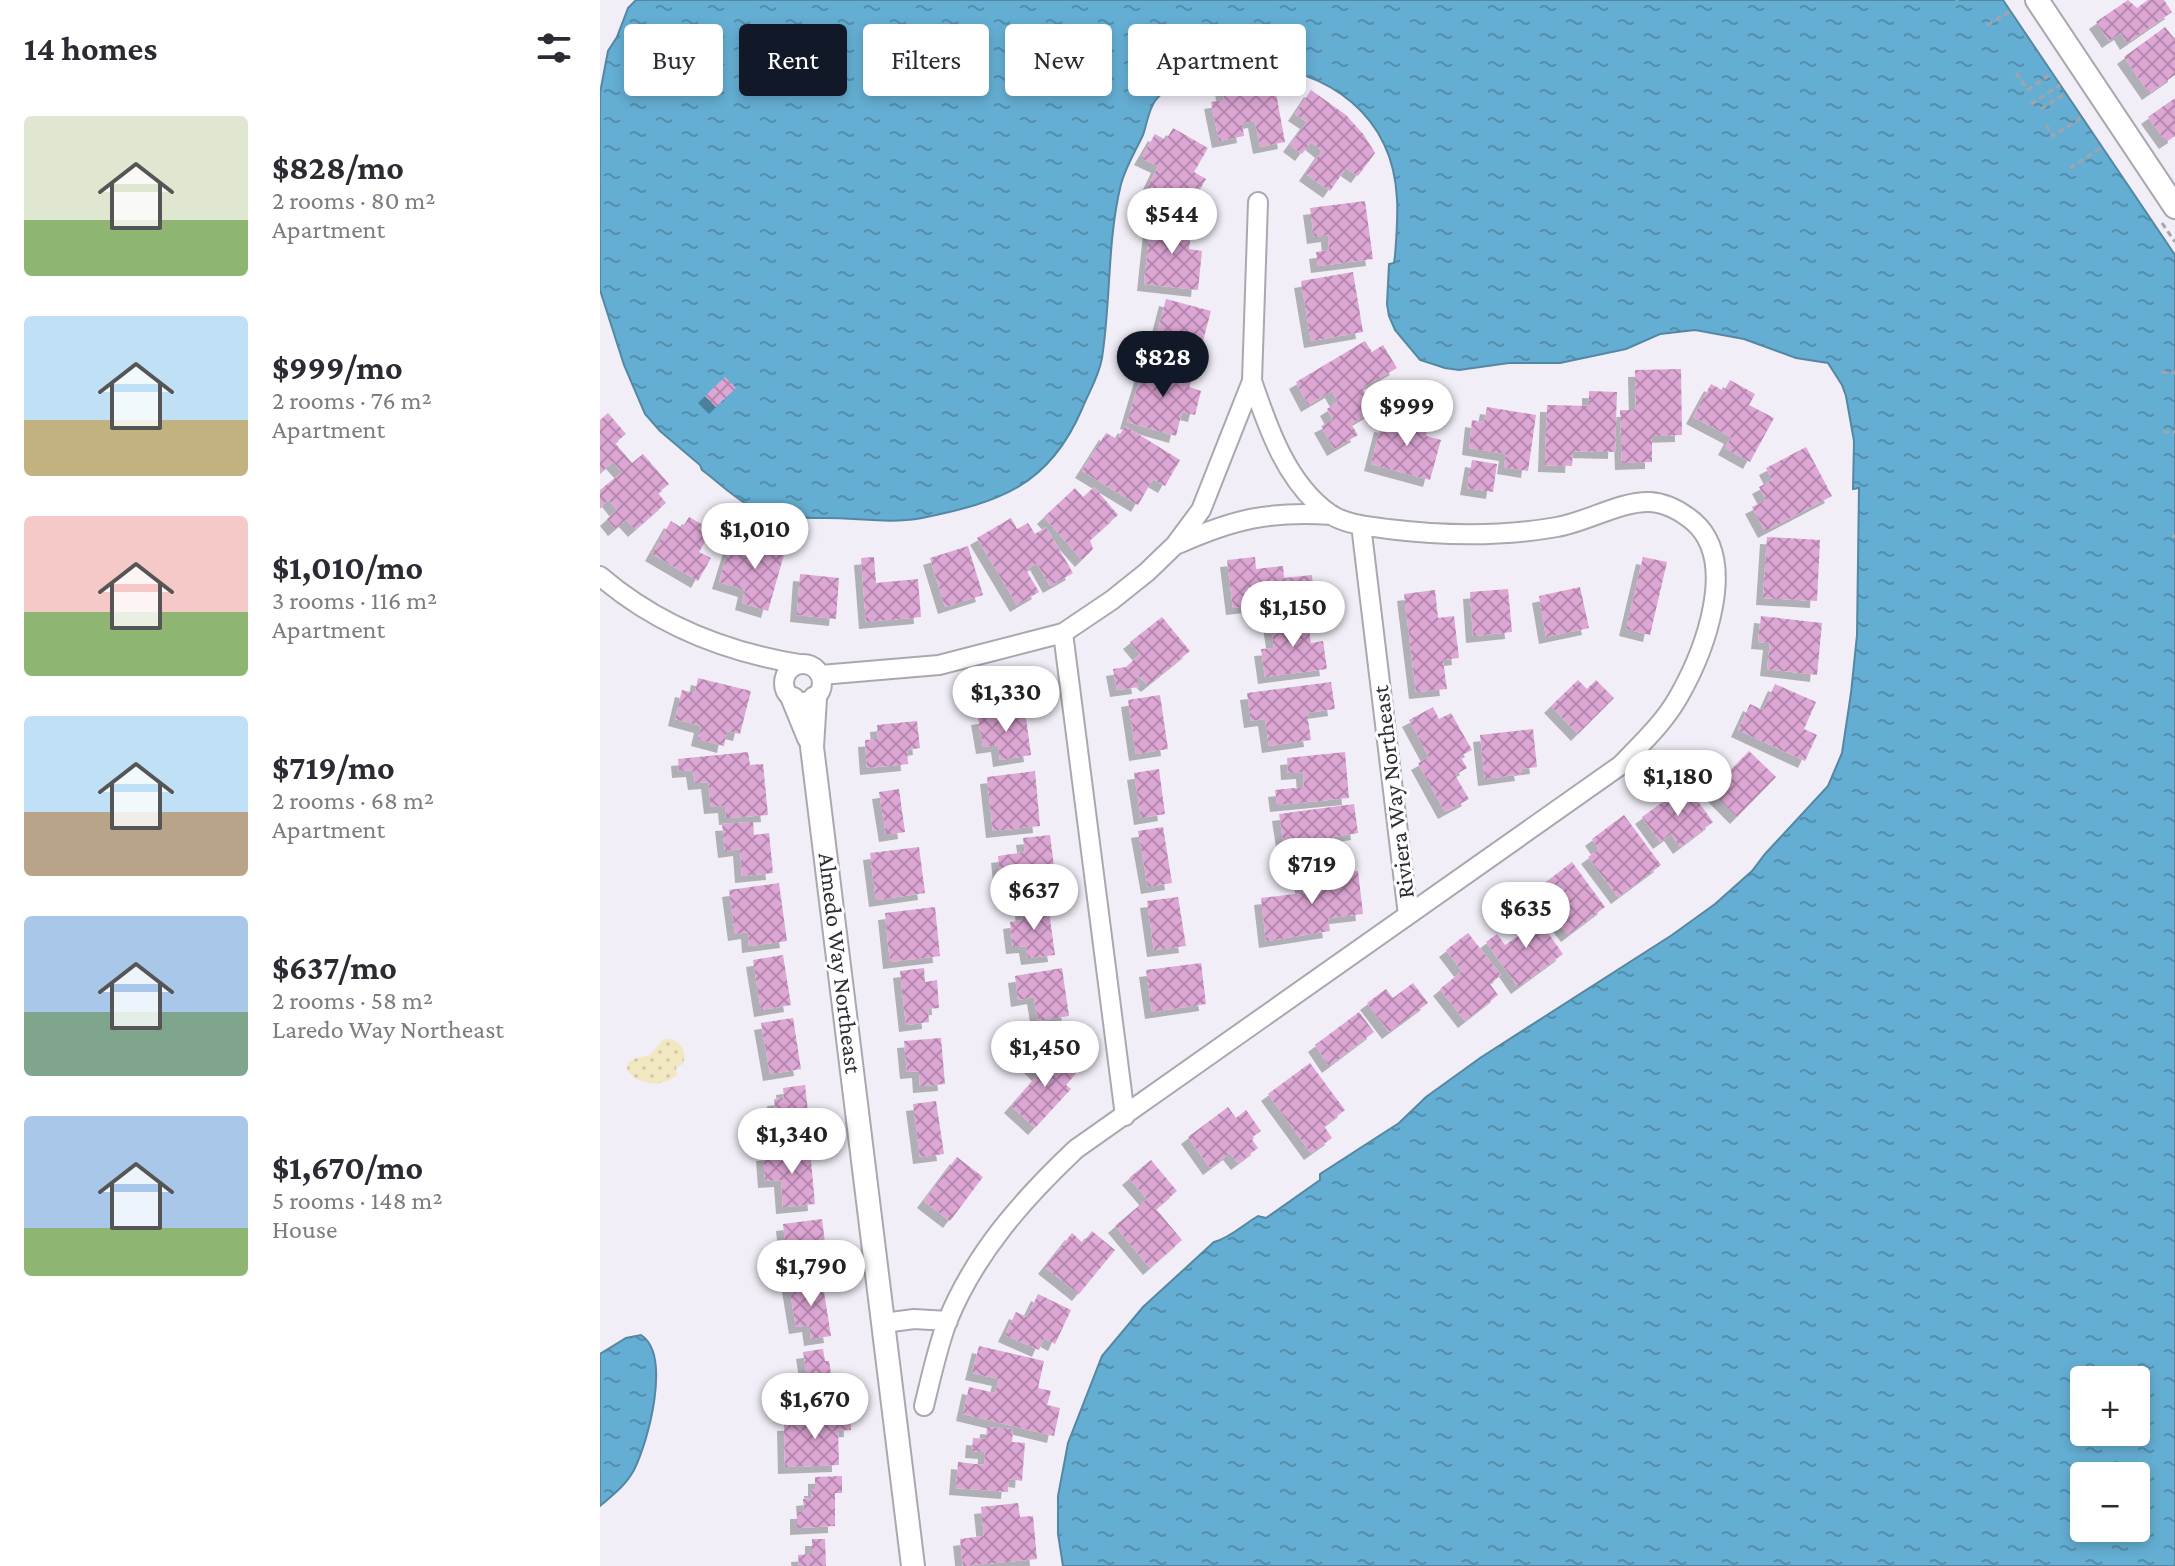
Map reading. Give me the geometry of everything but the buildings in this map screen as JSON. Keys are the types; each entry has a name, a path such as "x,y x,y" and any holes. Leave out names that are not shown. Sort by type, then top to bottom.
{"street":[{"path":"2037,0 2172,195"},
{"path":"821,675 939,665 1063,633 1112,600 1175,545 1201,510 1252,381 1258,202"},
{"path":"1252,381 1263,415 1290,469 1305,490 1332,515"},
{"path":"924,1406 948,1321 992,1240 1024,1200 1076,1149 1621,765 1660,726 1679,698 1708,627 1715,593 1712,547 1703,530 1669,506 1649,502 1561,527 1478,535 1435,534 1361,525 1332,515 1276,514 1219,525 1175,545"},
{"name":"Riviera Way Northeast","path":"1361,525 1408,915"},
{"path":"600,576 671,625 754,656 812,665 821,675 822,687 797,692"},
{"path":"1063,633 1125,1116"},
{"path":"754,656 797,692"},
{"path":"797,692 789,670 799,664"},
{"name":"Almedo Way Northeast","path":"797,692 812,747 913,1566"},
{"path":"884,1323 933,1318 948,1321"}],"path":[{"path":"1987,25 2011,11"},
{"path":"2016,73 2028,90 2052,73"},
{"path":"2031,104 2060,85"},
{"path":"2041,109 2066,93"},
{"path":"2046,125 2053,136 2082,117"},
{"path":"2070,168 2102,147"},
{"path":"2161,372 2175,373"},
{"path":"2163,432 2175,432"}],"sand":[{"path":"664,1039 674,1040 683,1049 683,1064 676,1067 677,1075 665,1082 651,1083 638,1079 627,1070 628,1063 650,1055"}],"water":[{"path":"636,0 2003,0 2175,255 2175,1566 1063,1566 1058,1534 1058,1496 1068,1443 1102,1356 1143,1307 1214,1242 1258,1216 1266,1218 1320,1180 1320,1174 1399,1123 1426,1097 1480,1058 1715,904 1752,871 1828,786 1842,753 1857,635 1859,488 1853,489 1854,441 1846,396 1828,363 1796,358 1744,339 1695,330 1660,334 1626,349 1560,363 1509,363 1459,370 1420,360 1395,330 1387,304 1389,264 1394,263 1397,227 1396,185 1389,157 1370,121 1352,102 1306,76 1306,24 1128,24 1128,96 1159,96 1123,177 1111,249 1105,336 1099,371 1069,435 1054,456 1037,473 998,497 922,518 898,521 768,513 750,506 725,489 645,414 624,365 600,290 600,93 608,51 628,8"},
{"path":"641,1335 650,1345 655,1361 651,1420 634,1470 600,1506 600,1354 626,1338"}]}
